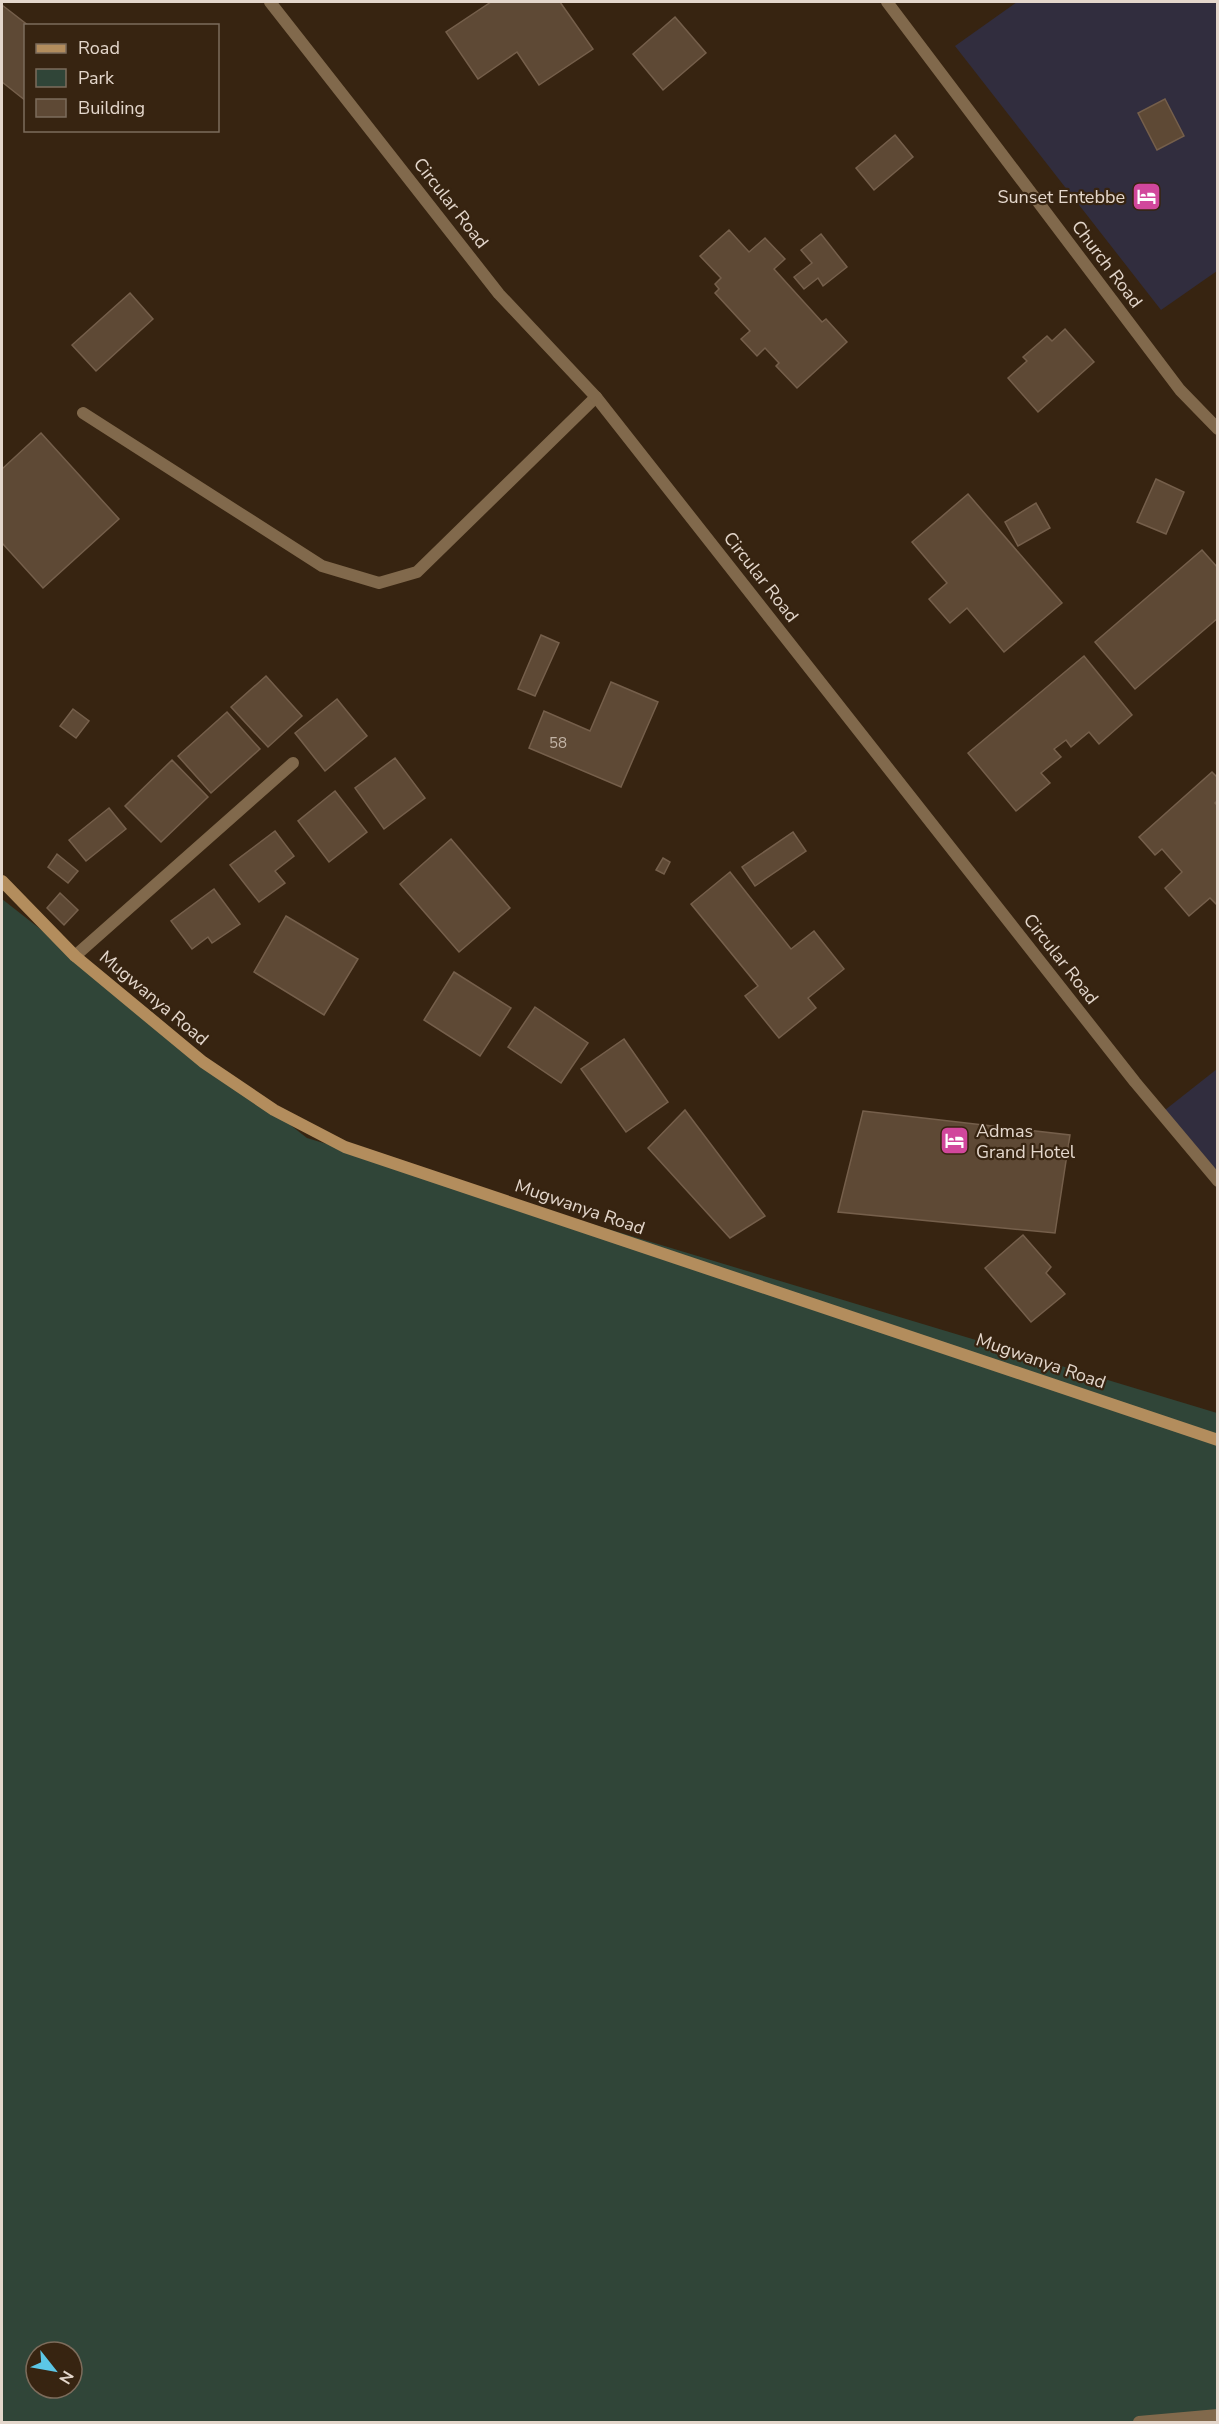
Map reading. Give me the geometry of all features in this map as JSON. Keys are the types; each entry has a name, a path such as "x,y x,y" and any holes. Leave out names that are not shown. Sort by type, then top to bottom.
{"street":[{"name":"Circular Road","path":"270,2 499,294 596,397 1135,1082 1218,1181"},
{"name":"Church Road","path":"887,2 1180,390 1218,429"},
{"path":"83,413 322,566 380,583 417,572 596,397"},
{"path":"75,956 293,764"},
{"name":"Mugwanya Road","path":"2,881 75,956 203,1062 274,1110 345,1147 1218,1440"},
{"path":"1139,2422 1218,2415"}],"shaded area":[{"name":"Sunset Entebbe","path":"1017,2 1217,2 1217,271 1161,310 955,46"},
{"path":"1217,1069 1217,1171 1165,1110"}],"green space":[{"path":"2,899 307,1138 1217,1413 1217,2422 2,2422"}],"building":[{"path":"491,2 560,2 593,49 539,85 517,52 478,79 446,32"},
{"path":"2,5 26,24 24,24 24,99 2,82"},
{"path":"675,17 706,53 663,90 633,54"},
{"path":"1165,99 1184,136 1157,150 1138,113"},
{"path":"895,135 913,157 874,190 856,168"},
{"path":"729,230 749,252 765,238 785,259 774,269 822,322 826,319 847,342 797,388 776,366 779,363 765,348 757,356 741,339 750,331 715,293 719,289 715,284 721,278 700,256"},
{"path":"821,234 847,267 823,286 818,278 804,289 794,277 812,263 801,250"},
{"path":"130,293 153,319 96,371 72,345"},
{"path":"1065,329 1094,362 1038,412 1008,378 1027,361 1023,357 1047,336 1052,341"},
{"path":"41,433 119,519 43,588 2,543 2,469"},
{"path":"1156,479 1184,492 1166,534 1137,522"},
{"path":"968,494 1062,603 1004,652 967,608 950,623 929,599 947,583 912,542"},
{"path":"1036,503 1050,528 1018,546 1005,522"},
{"path":"1202,550 1218,568 1218,618 1135,689 1095,642"},
{"path":"541,635 559,643 535,696 518,689"},
{"path":"1084,656 1132,715 1099,744 1089,732 1071,747 1066,740 1054,749 1061,757 1041,773 1050,783 1016,811 968,753"},
{"path":"266,676 302,716 268,747 231,707"},
{"path":"611,682 658,702 621,787 529,748 544,711 590,731"},
{"path":"337,699 367,736 325,771 295,733"},
{"path":"73,709 89,721 76,738 60,726"},
{"path":"227,712 260,749 211,793 178,756"},
{"path":"395,758 425,798 384,829 355,788"},
{"path":"172,760 208,797 161,842 125,806"},
{"path":"1212,772 1218,778 1218,800 1215,803 1218,806 1218,906 1210,898 1189,916 1165,888 1182,872 1162,849 1155,855 1139,837"},
{"path":"335,791 367,832 329,862 298,821"},
{"path":"109,808 126,829 86,861 69,840"},
{"path":"275,831 294,856 275,871 285,883 259,902 230,865"},
{"path":"793,832 806,851 755,886 742,867"},
{"path":"451,839 510,908 459,952 400,884"},
{"path":"57,854 78,871 68,883 48,867"},
{"path":"663,858 670,862 664,874 656,870"},
{"path":"730,872 791,949 814,931 844,969 808,998 816,1008 779,1038 745,996 758,986 691,904"},
{"path":"214,889 240,924 212,943 208,937 192,949 171,921"},
{"path":"60,893 78,910 64,925 47,908"},
{"path":"286,916 358,959 324,1015 254,972"},
{"path":"454,972 511,1008 480,1056 424,1020"},
{"path":"535,1007 588,1043 561,1083 508,1047"},
{"path":"624,1039 668,1102 626,1132 581,1069"},
{"path":"685,1110 765,1216 730,1238 648,1148"},
{"path":"863,1111 1070,1135 1055,1233 838,1212"},
{"path":"1023,1235 1051,1267 1046,1273 1065,1294 1031,1322 985,1268"}],"place":[{"name":"Sunset Entebbe","path":"1146,197"},
{"name":"Admas Grand Hotel","path":"955,1141"}]}
